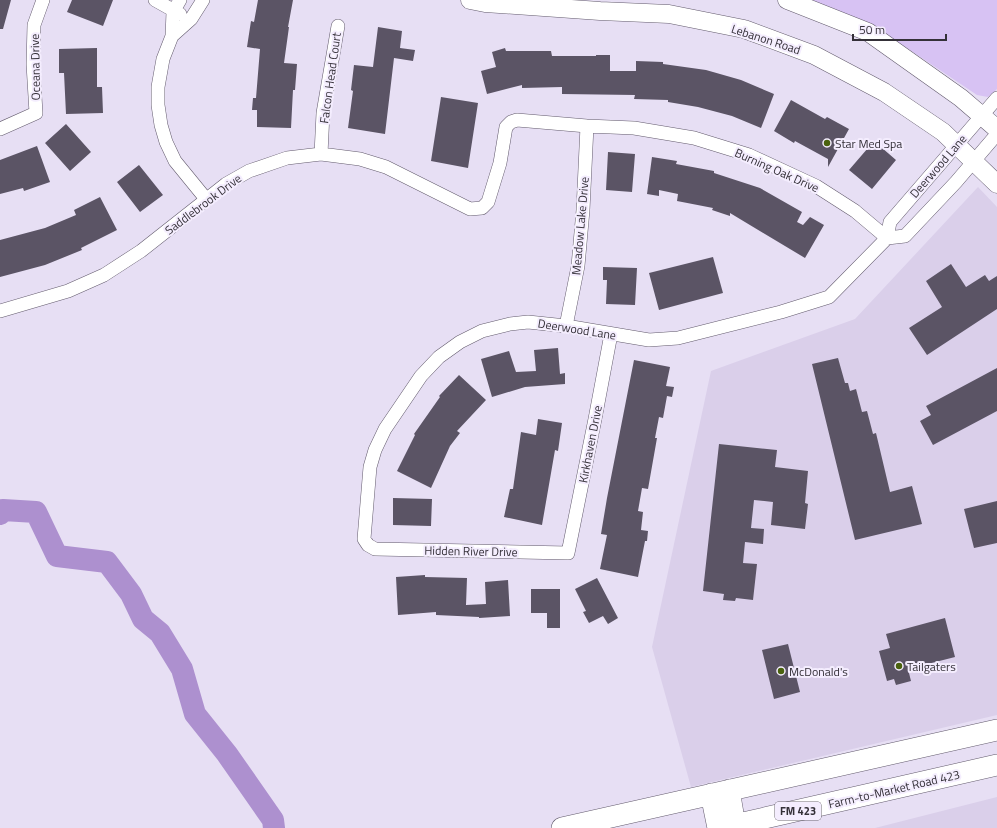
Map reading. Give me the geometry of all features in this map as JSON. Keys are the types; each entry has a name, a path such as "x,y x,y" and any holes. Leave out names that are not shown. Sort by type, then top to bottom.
{"main road":[{"name":"Lebanon Road","path":"470,0 485,3 669,14 744,29 814,55 877,89 943,132 997,184"},
{"path":"787,0 868,32 961,98 997,129"},
{"path":"562,828 997,730"},
{"name":"Farm-to-Market Road 423","path":"725,827 997,765"},
{"path":"720,792 725,827"}],"street":[{"name":"Oceana Drive","path":"0,129 36,113 33,64 34,25 43,0"},
{"path":"155,0 173,12 191,19"},
{"path":"180,0 173,12 172,36 162,60 158,87 158,105 161,125 175,162 206,199"},
{"path":"172,36 191,19 203,0"},
{"name":"Falcon Head Court","path":"321,154 323,113 338,26"},
{"name":"Deerwood Lane","path":"375,549 368,545 364,539 370,467 373,455 385,429 421,376 439,357 460,342 482,331 510,324 528,322 566,326 649,340 678,338 781,312 829,296 887,238 890,222 997,98"},
{"name":"Burning Oak Drive","path":"482,208 488,202 500,163 506,127 511,122 517,120 587,126 634,128 694,138 749,154 816,186 855,212 887,238"},
{"name":"Meadow Lake Drive","path":"566,326 578,266 583,210 587,126"},
{"name":"Deerwood Lane","path":"887,238 906,236 997,134"},
{"name":"Saddlebrook Drive","path":"0,311 68,292 104,275 141,251 226,184 249,171 287,158 321,154 360,159 386,168 470,209 482,208"},
{"name":"Kirkhaven Drive","path":"568,553 611,334"},
{"name":"Hidden River Drive","path":"375,549 568,553"}],"shaded area":[{"path":"810,0 997,0 997,89 988,97 977,95 910,50 868,26"},
{"path":"978,187 997,207 997,715 691,787 652,647 711,371 855,319"},
{"path":"997,797 997,828 875,828"}],"building":[{"path":"0,0 11,0 3,29 0,29"},
{"path":"72,0 113,0 103,26 67,12"},
{"path":"258,0 293,0 284,63 297,64 295,90 293,90 291,128 257,127 257,110 252,110 253,98 256,98 260,49 247,47 251,21 254,22"},
{"path":"378,27 402,31 400,48 415,50 413,61 394,58 385,134 348,128 353,91 351,90 354,65 373,67"},
{"path":"97,48 97,87 102,87 103,113 66,114 64,73 59,73 59,49"},
{"path":"505,48 506,51 551,51 552,56 610,55 610,71 636,71 636,61 663,62 663,64 706,70 741,80 774,94 761,128 732,116 698,107 668,102 668,100 634,99 635,95 562,94 562,87 522,88 522,85 487,94 481,71 496,67 492,52"},
{"path":"441,97 478,103 468,168 431,161"},
{"path":"791,100 825,119 827,117 849,129 828,167 828,159 795,141 794,143 774,131"},
{"path":"66,124 91,152 70,171 45,143"},
{"path":"874,141 896,160 872,189 849,170"},
{"path":"37,146 50,182 24,191 23,188 0,194 0,160"},
{"path":"608,152 635,154 632,192 606,190"},
{"path":"652,157 677,161 676,164 714,171 714,173 760,188 802,212 797,222 803,225 810,217 824,225 805,258 730,213 730,216 712,210 713,208 677,201 678,194 659,190 659,196 647,194"},
{"path":"139,165 163,195 140,212 117,182"},
{"path":"100,197 117,230 81,248 82,250 45,265 0,277 0,240 45,228 76,215 74,210"},
{"path":"713,257 723,293 659,310 649,273"},
{"path":"951,264 966,287 985,275 989,281 997,276 997,309 927,355 909,328 942,307 926,281"},
{"path":"603,267 637,268 635,305 606,304 607,280 603,280"},
{"path":"558,348 560,374 565,373 565,384 525,387 492,397 481,359 509,351 516,372 536,371 534,350"},
{"path":"838,358 845,383 848,383 850,391 856,389 862,412 867,411 873,434 876,433 890,492 912,486 922,524 855,540 812,364"},
{"path":"634,360 670,367 666,386 674,387 672,397 667,396 663,418 659,417 648,489 642,488 638,511 643,512 641,530 648,531 638,577 600,569 607,535 601,534"},
{"path":"997,368 997,411 933,445 920,421 931,415 926,406"},
{"path":"459,375 486,400 457,431 460,433 450,446 431,488 397,471 415,435 414,434 440,397 439,396"},
{"path":"538,419 562,423 558,451 555,450 542,525 504,517 510,489 513,489 521,432 536,435"},
{"path":"719,444 777,450 775,467 808,471 805,503 808,504 805,529 771,525 773,502 754,500 751,528 764,529 763,544 745,542 743,563 757,564 753,600 736,598 735,601 723,600 724,594 703,591"},
{"path":"393,498 432,499 431,526 393,525"},
{"path":"997,501 997,543 974,548 964,509"},
{"path":"425,575 425,577 467,578 466,605 486,604 485,582 508,580 510,616 479,618 436,615 436,612 398,615 396,577"},
{"path":"597,578 618,618 608,624 603,616 589,623 583,612 586,611 575,589"},
{"path":"531,589 560,589 560,628 547,628 547,613 531,613"},
{"path":"945,618 955,657 908,669 911,681 896,685 894,679 887,681 879,651 890,648 886,634"},
{"name":"McDonald's","path":"788,644 800,692 774,699 762,650"}],"waterway":[{"path":"0,514 3,510 36,512 57,556 107,562 131,594 143,619 160,633 182,669 195,714 227,754 273,820 274,828"}],"place":[{"name":"Star Med Spa","path":"827,143"},
{"name":"Tailgaters","path":"899,666"},
{"name":"McDonald's","path":"781,671"}]}
